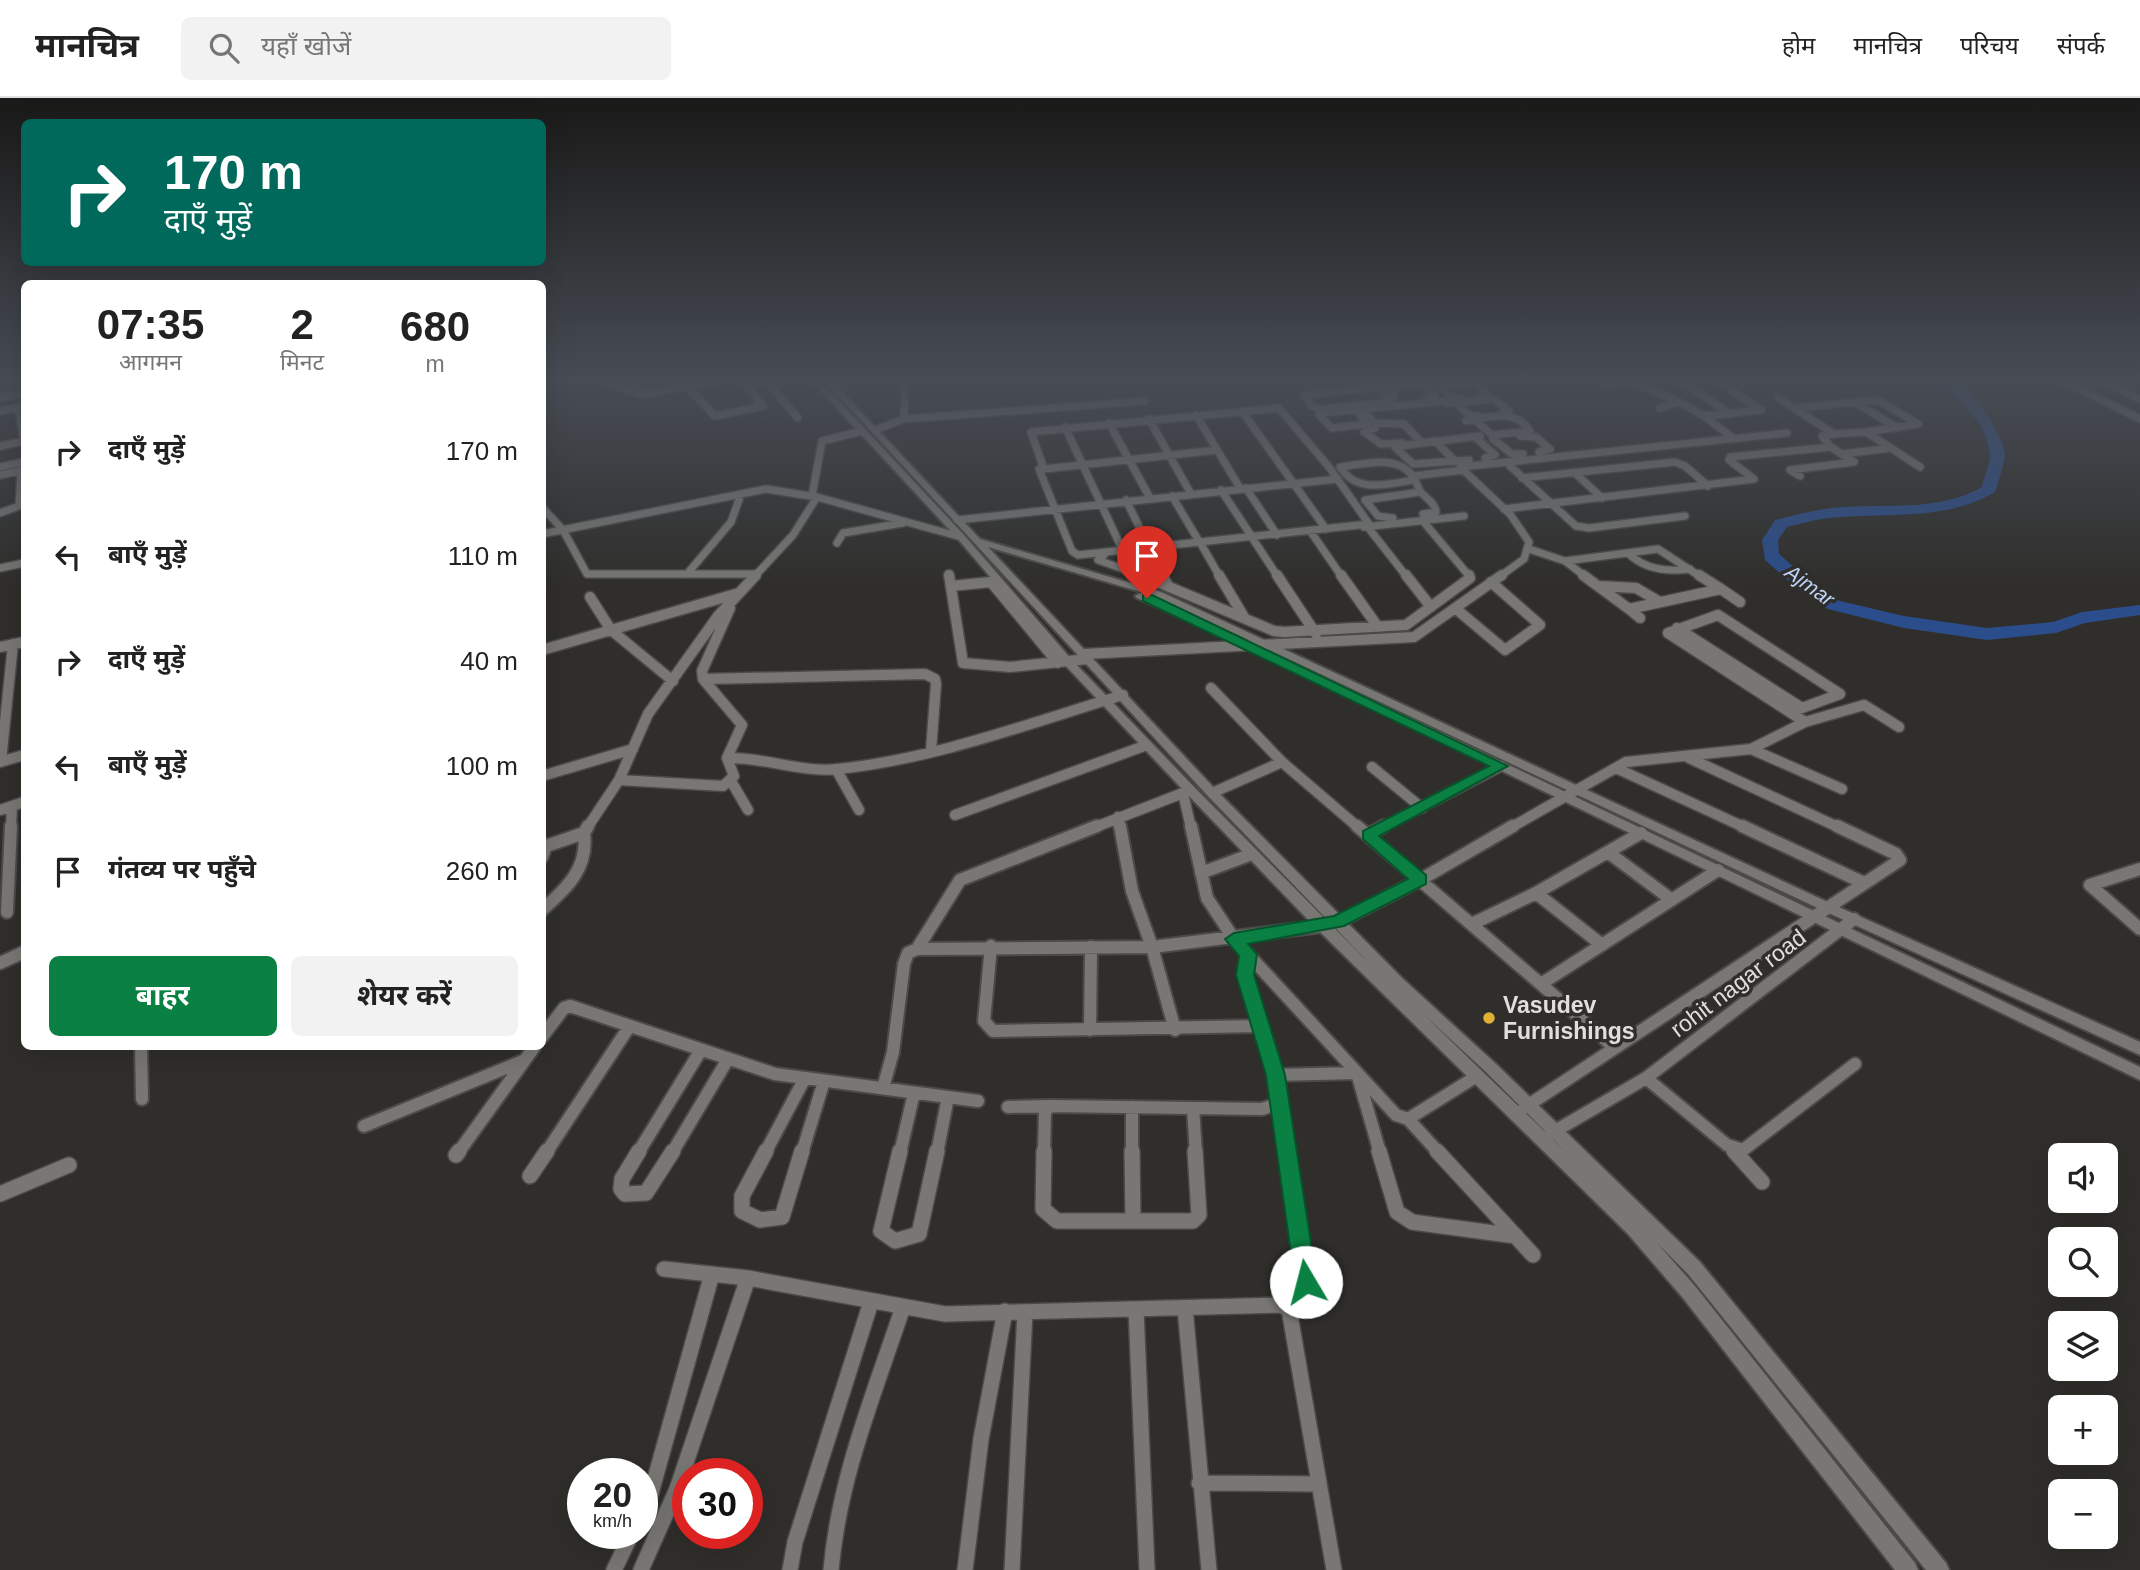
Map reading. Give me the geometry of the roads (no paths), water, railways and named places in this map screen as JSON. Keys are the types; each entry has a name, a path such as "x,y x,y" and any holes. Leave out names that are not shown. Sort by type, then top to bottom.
{"street":[{"path":"546,849 584,833 619,780 648,714 718,616 793,535 815,497 821,450"},
{"path":"886,450 1063,662"},
{"path":"888,450 957,520 984,543 1330,924 1477,1076 1522,1110"},
{"path":"1037,450 1044,469"},
{"path":"1076,450 1123,551"},
{"path":"1125,450 1150,498"},
{"path":"1165,450 1191,494"},
{"path":"1278,535 1217,450 1039,469 1072,551 1078,555 1201,544 1253,538 1278,535 1326,529 1369,524 1314,450"},
{"path":"1268,450 1326,529"},
{"path":"1398,450 1413,464 1494,457 1492,450"},
{"path":"1444,450 1455,461"},
{"path":"1496,450 1570,522 1590,528 1685,516"},
{"path":"1504,450 1512,454 1550,450"},
{"path":"949,574 964,663 984,668 1063,662 1086,656 1414,637 1524,558 1529,549 1528,539 1504,509 1460,467 1628,450"},
{"path":"1504,509 1752,481 1754,479 1729,460 1730,457 1798,450"},
{"path":"1790,470 1854,464 1836,450"},
{"path":"1842,454 1884,450"},
{"path":"1892,450 1920,467"},
{"path":"1768,453 1800,476"},
{"path":"1420,492 1365,500 1383,518 1436,512 1435,505 1420,492 1413,478 1385,461 1340,467 1349,482 1358,485 1413,478 1464,470"},
{"path":"1522,478 1675,462 1685,466 1708,486"},
{"path":"0,467 21,467"},
{"path":"0,475 21,468"},
{"path":"1575,472 1602,498"},
{"path":"957,520 1338,479"},
{"path":"546,533 766,489 815,497 1031,554 1158,594 1273,645 1827,907 2140,1049"},
{"path":"0,513 19,506 21,490"},
{"path":"1221,491 1321,642"},
{"path":"687,574 731,522 741,494"},
{"path":"1172,495 1244,617"},
{"path":"1126,500 1167,583"},
{"path":"546,511 563,530 587,574 755,574"},
{"path":"1253,538 1464,516"},
{"path":"1149,549 1101,556 1098,560 1167,583 1274,631 1406,625 1470,578 1468,572 1422,520"},
{"path":"837,543 843,533 860,528 909,523"},
{"path":"1367,526 1431,607"},
{"path":"1311,532 1378,627"},
{"path":"984,543 1003,552 1147,598 1252,646 2140,1074"},
{"path":"1529,549 1565,561 1640,618"},
{"path":"1565,561 1658,549 1740,602"},
{"path":"1628,553 1649,568 1670,571 1690,569"},
{"path":"0,568 21,564"},
{"path":"951,586 991,582 1063,662 1105,700 1147,745 1186,792 1330,924 1548,1135 1694,1268 1939,1570"},
{"path":"1455,608 1505,650 1540,625 1491,582"},
{"path":"1599,586 1636,588 1660,602"},
{"path":"1629,609 1721,589"},
{"path":"546,649 739,593"},
{"path":"590,597 611,630 673,681"},
{"path":"619,780 723,786 731,781 734,776 727,758 742,725 703,679 702,665 730,608"},
{"path":"1805,722 1668,633 1718,615 1838,691 1837,696"},
{"path":"1677,628 1802,708"},
{"path":"0,647 21,643"},
{"path":"13,644 0,762 21,756"},
{"path":"703,679 925,674 935,679 936,684 931,750"},
{"path":"1211,688 1282,762 1615,1048"},
{"path":"727,758 750,755 836,769 931,750 1123,695"},
{"path":"1837,696 1850,704"},
{"path":"1789,713 1837,696"},
{"path":"883,1088 893,1052 904,964 908,953 917,949 991,946 1152,947 1234,939 1330,924 1420,880 1568,798 1626,762 1688,758 1751,749 1805,722 1864,705 1899,727"},
{"path":"956,815 1147,745"},
{"path":"546,775 633,749"},
{"path":"1751,749 1842,789"},
{"path":"1522,1110 1900,860 1899,856 1688,758"},
{"path":"1212,793 1282,762"},
{"path":"1368,835 1501,766"},
{"path":"1372,767 1422,808"},
{"path":"1616,768 1864,883"},
{"path":"836,769 859,810"},
{"path":"731,781 748,810"},
{"path":"917,949 960,880 1186,792"},
{"path":"1186,792 1208,898 1234,939 1396,1115 1408,1119 1533,1255"},
{"path":"0,810 21,803"},
{"path":"7,912 12,806"},
{"path":"1118,817 1132,891 1152,947 1175,1030"},
{"path":"546,906 570,885 580,868 588,848 584,833"},
{"path":"1472,924 1536,893 1641,833"},
{"path":"1609,853 1672,900"},
{"path":"1201,873 1252,854"},
{"path":"2140,869 2090,885 2140,929"},
{"path":"1541,984 1718,870"},
{"path":"1536,893 1602,945"},
{"name":"rohit nagar road","path":"1548,1135 1646,1078 1854,919"},
{"path":"991,946 984,1021 993,1031 1175,1030 1260,1026"},
{"path":"1090,1030 1091,947"},
{"path":"0,962 21,953"},
{"path":"1248,954 1245,975 1275,1075 1306,1282"},
{"path":"546,1032 567,1006 775,1073 978,1101"},
{"path":"530,1176 629,1027"},
{"path":"701,1049 622,1179 621,1189 625,1194 646,1192 652,1185 728,1059"},
{"path":"141,1050 142,1099"},
{"path":"456,1154 532,1050"},
{"path":"365,1126 526,1060"},
{"path":"1731,1147 1743,1150 1855,1064"},
{"path":"1275,1075 1357,1073"},
{"path":"1357,1073 1397,1212 1412,1222 1516,1237"},
{"path":"1408,1119 1477,1076"},
{"path":"805,1078 742,1196 742,1211 747,1216 771,1221 782,1217 824,1081"},
{"path":"1646,1078 1731,1147 1762,1182"},
{"path":"915,1093 881,1231 895,1241 919,1234 923,1224 948,1097"},
{"path":"1008,1107 1262,1109 1280,1103"},
{"path":"1051,1107 1045,1111 1043,1209 1057,1221 1193,1221 1199,1215 1194,1108"},
{"path":"1132,1107 1133,1221"},
{"path":"1548,1135 1689,1292 1908,1570"},
{"path":"0,1194 69,1165"},
{"path":"664,1269 748,1278 944,1314 1280,1305 1289,1309 1334,1570"},
{"path":"658,1468 712,1274"},
{"path":"641,1570 677,1489 748,1278"},
{"path":"790,1570 795,1542 871,1302"},
{"path":"831,1570 832,1547 851,1469 903,1307"},
{"path":"1185,1308 1209,1570"},
{"path":"1136,1309 1147,1570"},
{"path":"965,1570 981,1438 1005,1311"},
{"path":"1012,1570 1025,1312"},
{"path":"1199,1483 1318,1484"},
{"path":"614,1570 624,1549"}],"waterway":[{"name":"Ajmar","path":"1996,450 1998,456 1989,489 1974,498 1934,508 1829,513 1781,523 1770,540 1771,556 1807,588 1834,605 1904,622 1987,634 2056,627 2082,618 2140,610"}],"place":[{"name":"Vasudev Furnishings","path":"1489,1018"}]}
